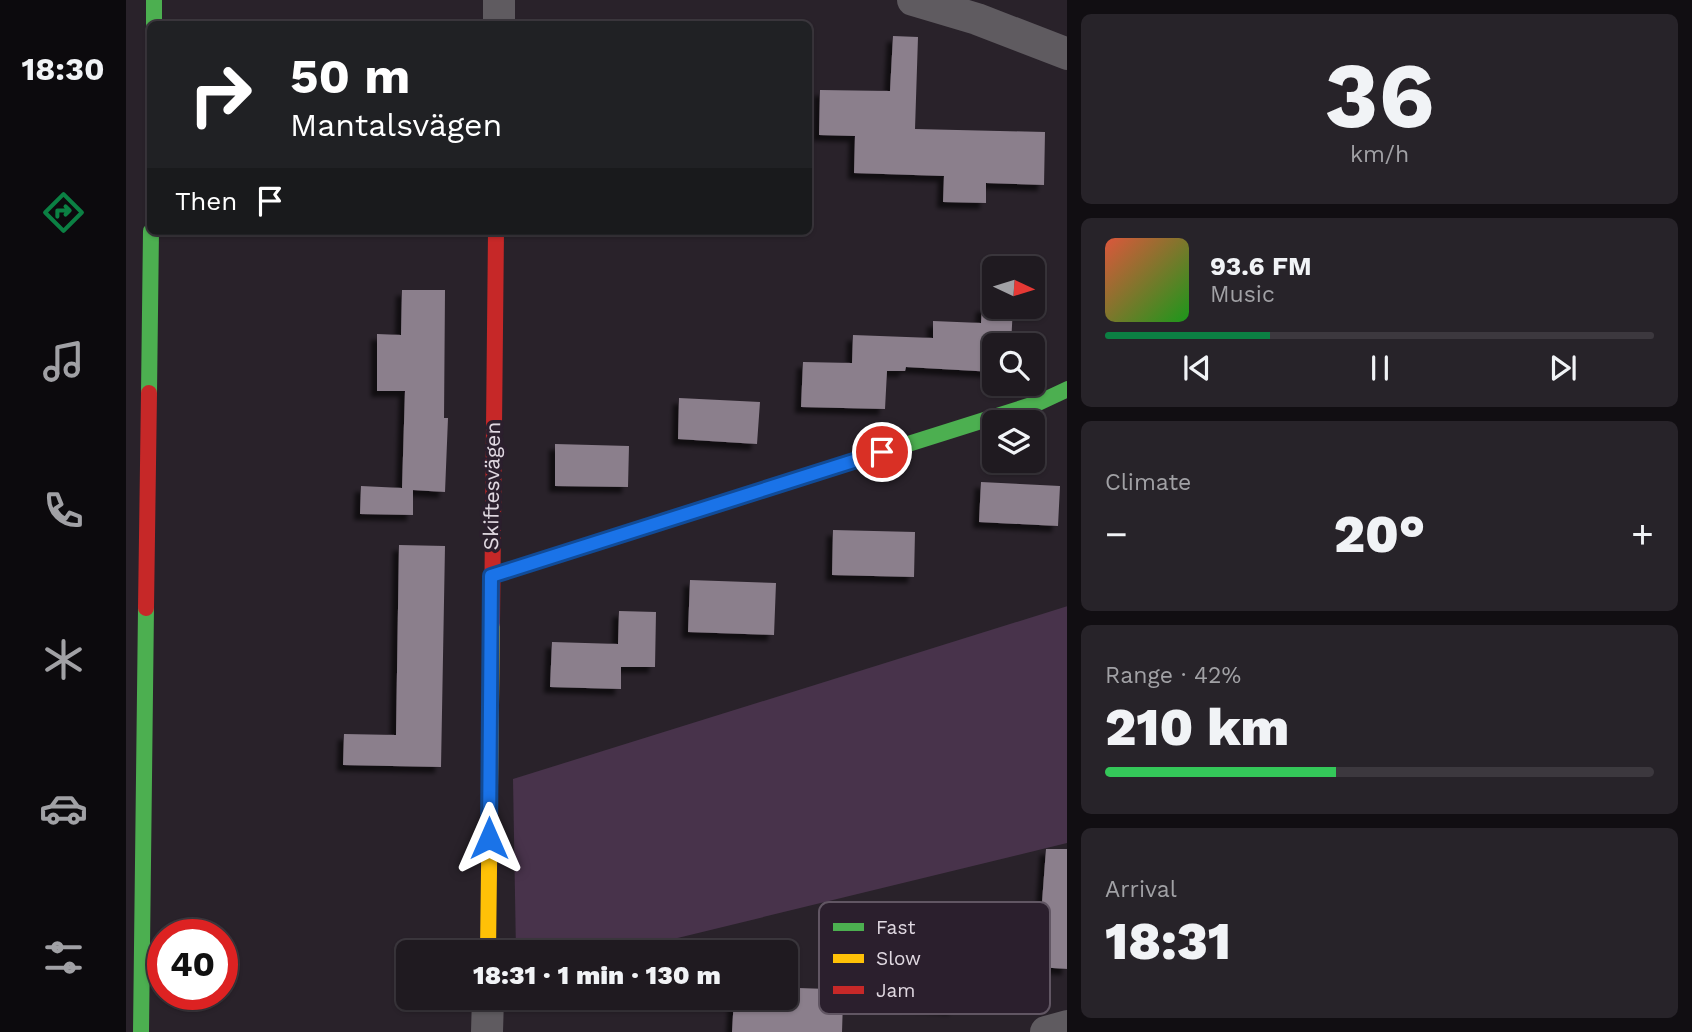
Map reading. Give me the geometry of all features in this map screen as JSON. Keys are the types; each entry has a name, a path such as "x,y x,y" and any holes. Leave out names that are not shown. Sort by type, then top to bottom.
{"street":[{"path":"153,21 154,0"},
{"path":"499,0 499,21"},
{"path":"913,0 977,19 1067,54"},
{"path":"141,1032 137,557 151,235"},
{"name":"Skiftesvägen","path":"488,940 496,235"},
{"path":"491,576 1038,403 1067,389"},
{"path":"487,1032 488,1010"},
{"path":"1046,1032 1067,1026"}],"shaded area":[{"path":"1067,606 1067,843 669,940 516,940 513,779"}],"building":[{"path":"893,36 918,37 915,129 1045,132 1044,185 986,183 986,203 943,202 944,176 854,173 855,136 819,135 820,90 890,91"},
{"path":"402,290 445,290 444,418 448,418 445,492 413,490 413,515 360,514 361,486 402,488 405,391 377,391 377,334 401,335"},
{"path":"982,306 982,319 1012,319 1012,333 982,333 982,371 906,367 905,371 887,371 885,409 801,407 803,362 852,363 853,335 933,338 933,321 981,323"},
{"path":"679,398 760,402 757,444 678,439"},
{"path":"555,444 629,446 628,487 555,486"},
{"path":"981,482 1060,486 1058,526 979,522"},
{"path":"833,530 915,532 914,577 832,575"},
{"path":"399,545 445,546 441,767 343,765 344,734 396,735"},
{"path":"690,580 776,583 774,635 688,632"},
{"path":"619,611 656,612 655,667 621,667 621,689 550,687 552,642 618,644"},
{"path":"1046,849 1067,849 1067,969 1050,968 1050,902 1042,902"},
{"path":"798,988 819,989 819,1014 843,1014 842,1032 732,1032 733,1010 798,1010"}],"traffic: fast":[{"path":"154,0 154,21"},
{"path":"149,393 151,235"},
{"path":"696,511 1038,403 1067,389"},
{"path":"141,1032 146,608"}],"traffic: slow":[{"path":"488,940 492,623"}],"traffic: jam":[{"path":"492,623 496,235"},
{"path":"146,608 149,393"},
{"path":"491,576 696,511"}],"route":[{"path":"489,838 491,576 882,452"}]}
